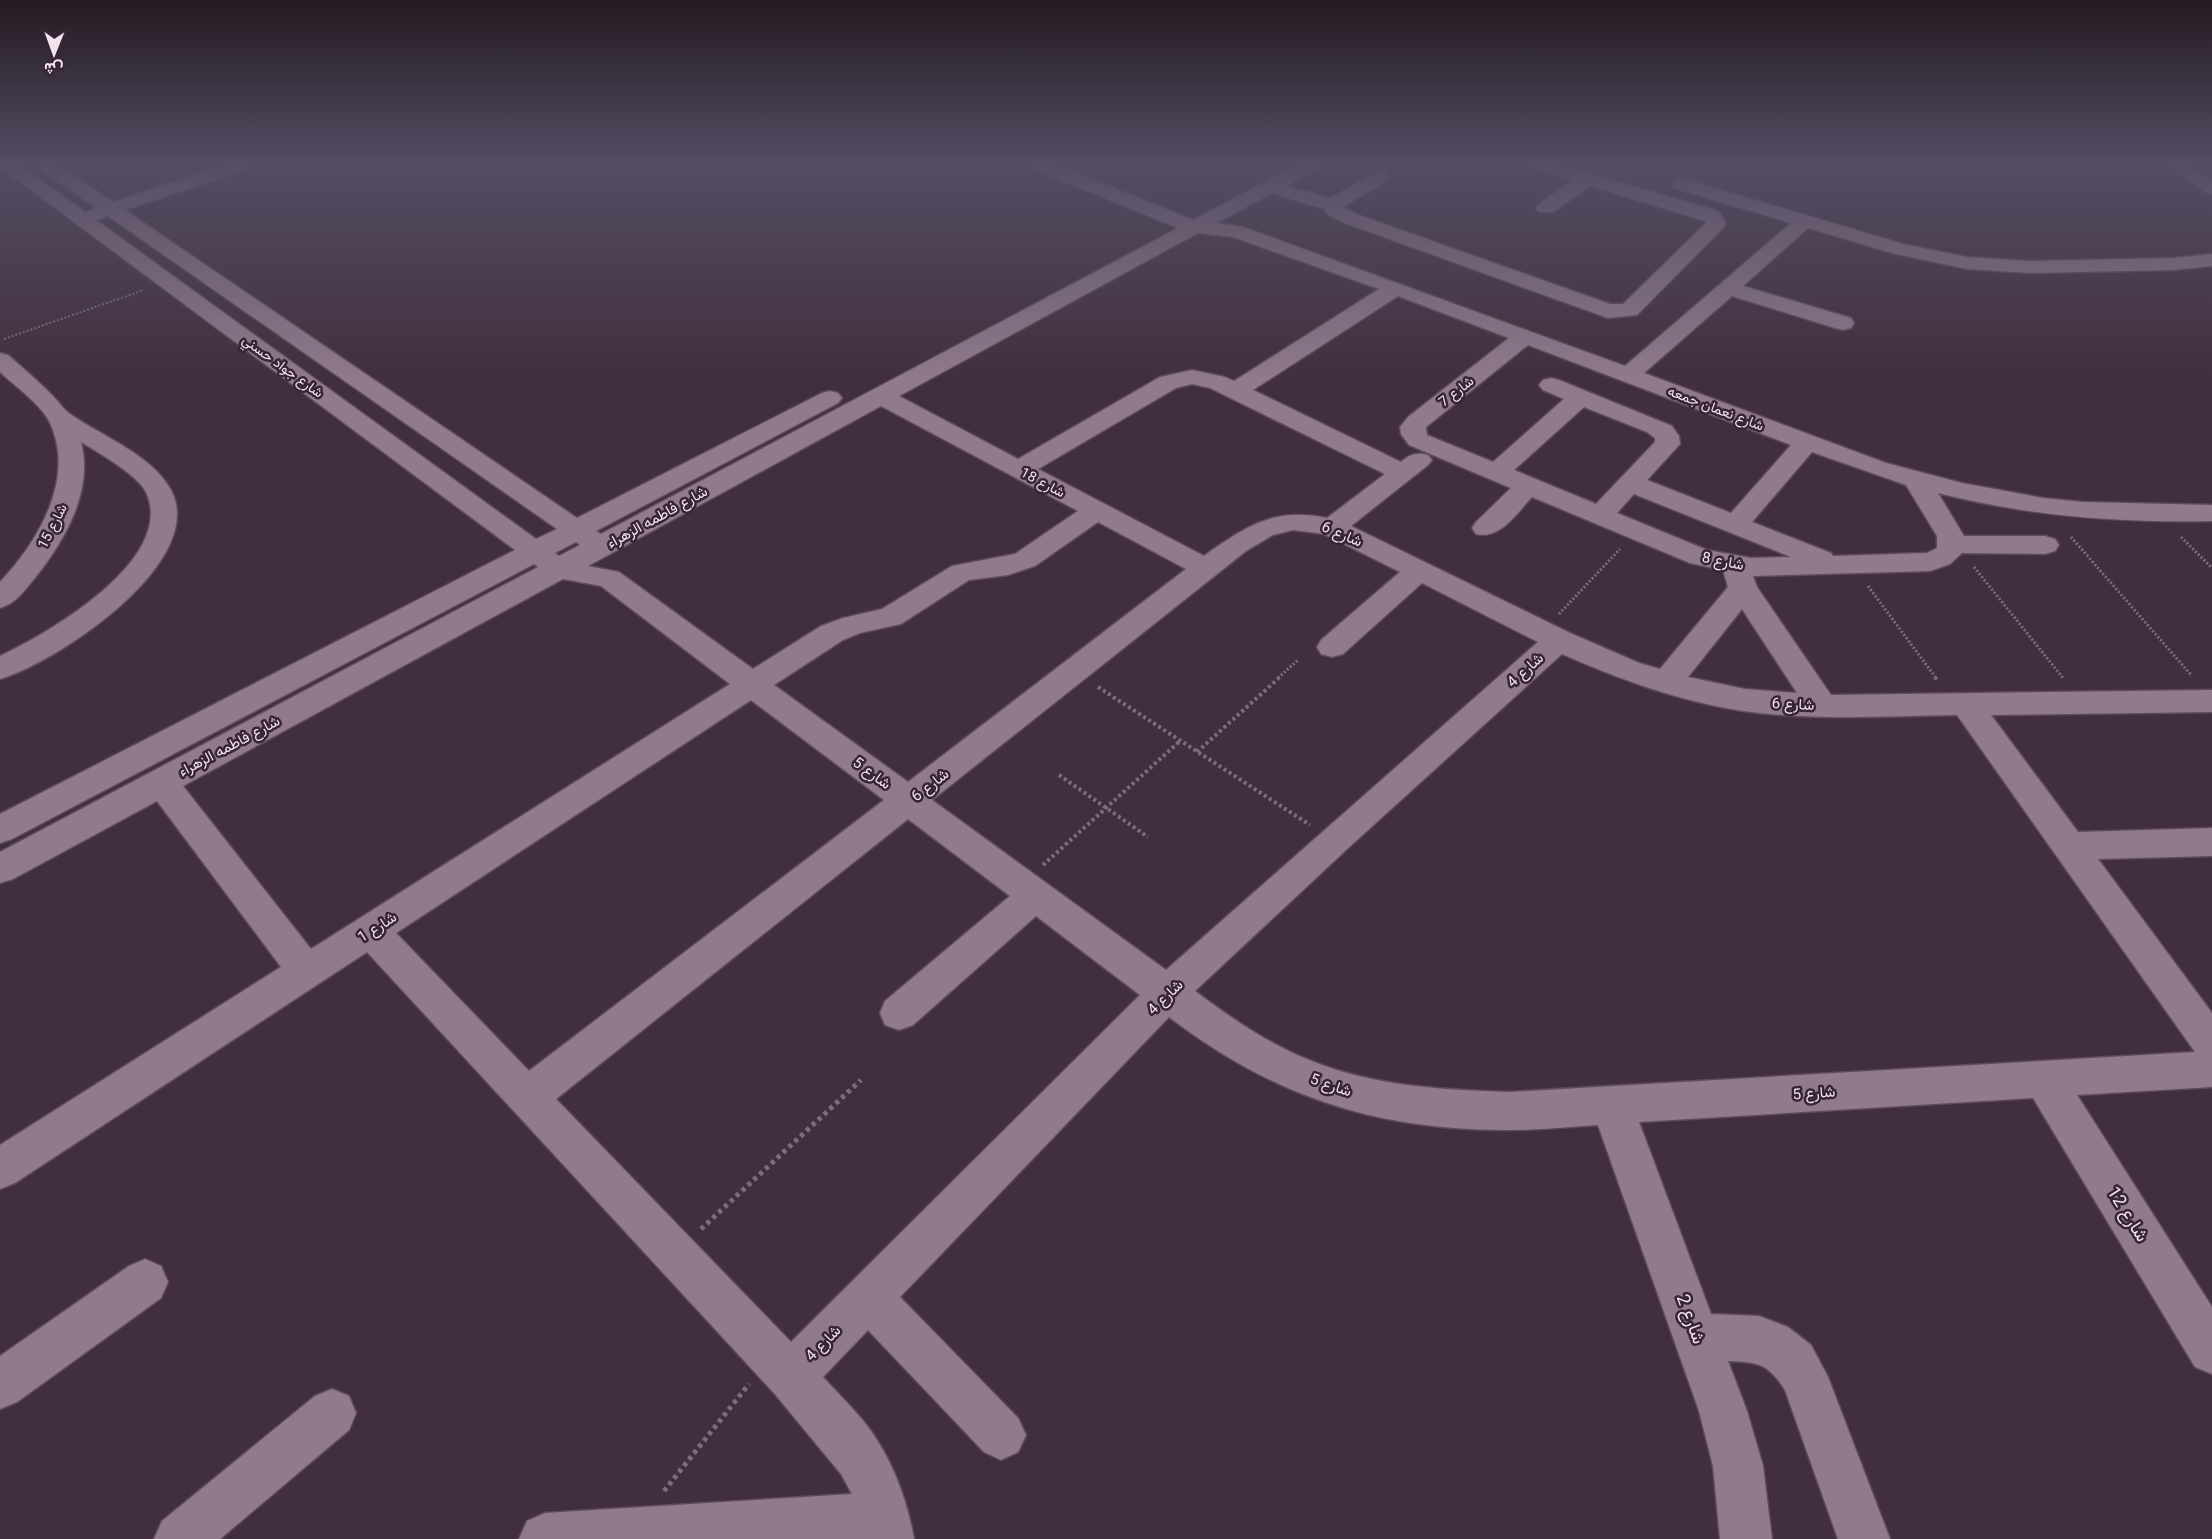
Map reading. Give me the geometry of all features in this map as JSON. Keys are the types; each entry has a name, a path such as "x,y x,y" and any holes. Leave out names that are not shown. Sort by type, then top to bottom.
{"street":[{"name":"شارع جواد حسني","path":"103,235 560,570"},
{"name":"شارع جواد حسني","path":"147,235 576,529 605,563"},
{"name":"شارع فاطمه الزهراء","path":"0,830 576,529 1174,235"},
{"name":"شارع فاطمه الزهراء","path":"605,563 880,396 1177,235"},
{"name":"شارع نعمان جمعه","path":"1265,235 1398,267 1525,336 1917,481 1972,495 2046,508 2121,515 2212,513"},
{"path":"1366,235 1398,267 1599,310 1629,310 1705,235"},
{"path":"1629,375 1788,235"},
{"path":"1853,235 1899,249 1967,263 2030,267 2173,264 2212,260"},
{"path":"1235,391 1398,267"},
{"path":"1728,288 1843,323"},
{"name":"شارع 7","path":"1434,448 1418,440 1412,428 1525,336"},
{"path":"0,668 62,636 106,604 138,573 158,543 165,516 160,493 144,474 61,419 3,366"},
{"path":"1019,469 1168,382 1192,377 1205,379 1235,391 1404,473"},
{"path":"1551,385 1656,427 1667,435 1667,444 1599,516"},
{"name":"شارع 18","path":"880,396 1206,568"},
{"path":"1496,473 1580,397"},
{"name":"شارع 15","path":"0,599 37,556 57,522 69,492 72,465 61,419"},
{"path":"1735,525 1807,442"},
{"path":"1332,527 1434,448"},
{"name":"شارع 8","path":"1434,448 1700,558 1739,577 1843,564 1930,561 1942,558 1951,548 2045,545"},
{"path":"1917,481 1951,536 1951,548"},
{"path":"1630,483 1735,525 1843,564"},
{"path":"1486,528 1528,486"},
{"name":"شارع 1","path":"0,1169 754,686 832,633 853,625 891,618 962,572 1008,566 1025,560 1097,511"},
{"name":"شارع 6","path":"527,1097 1075,672 1168,613 1206,568 1257,531 1273,524 1292,521 1312,522 1332,527 1551,636 1629,671 1666,683 1744,700 1822,706 2082,702 2204,691"},
{"name":"شارع 5","path":"560,570 605,563 754,686 1167,993 1230,1038 1279,1066 1334,1088 1392,1103 1451,1111 1509,1111 2212,1069"},
{"name":"شارع فاطمه الزهراء","path":"0,869 560,570"},
{"path":"1332,647 1420,570"},
{"path":"1666,683 1739,577 1822,706"},
{"name":"شارع 4","path":"782,1365 868,1298 1167,993 1551,636"},
{"path":"1960,704 2068,846 2212,1044"},
{"path":"161,782 307,972"},
{"path":"2068,846 2212,842"},
{"path":"899,1013 1029,889"},
{"path":"371,931 782,1365 859,1456 874,1485 886,1528 630,1534 545,1539"},
{"name":"شارع 12","path":"2043,1078 2212,1350"},
{"name":"شارع 2","path":"1612,1105 1723,1411 1738,1466 1746,1539"},
{"path":"0,1385 145,1282"},
{"path":"868,1298 1001,1435"},
{"path":"1698,1338 1767,1340 1783,1348 1796,1361 1864,1539"},
{"path":"180,1539 332,1413"}],"path":[{"path":"0,340 168,282"},
{"path":"2046,508 2204,691"},
{"path":"2159,514 2212,568"},
{"path":"1551,636 1636,531"},
{"path":"1951,548 1981,574 2082,702"},
{"path":"1843,564 1960,704"},
{"path":"1197,752 1298,660"},
{"path":"1075,672 1334,840"},
{"path":"1029,889 1106,808 1180,741"},
{"path":"1059,775 1148,837"},
{"path":"675,1253 861,1080"},
{"path":"630,1534 782,1365"}]}
